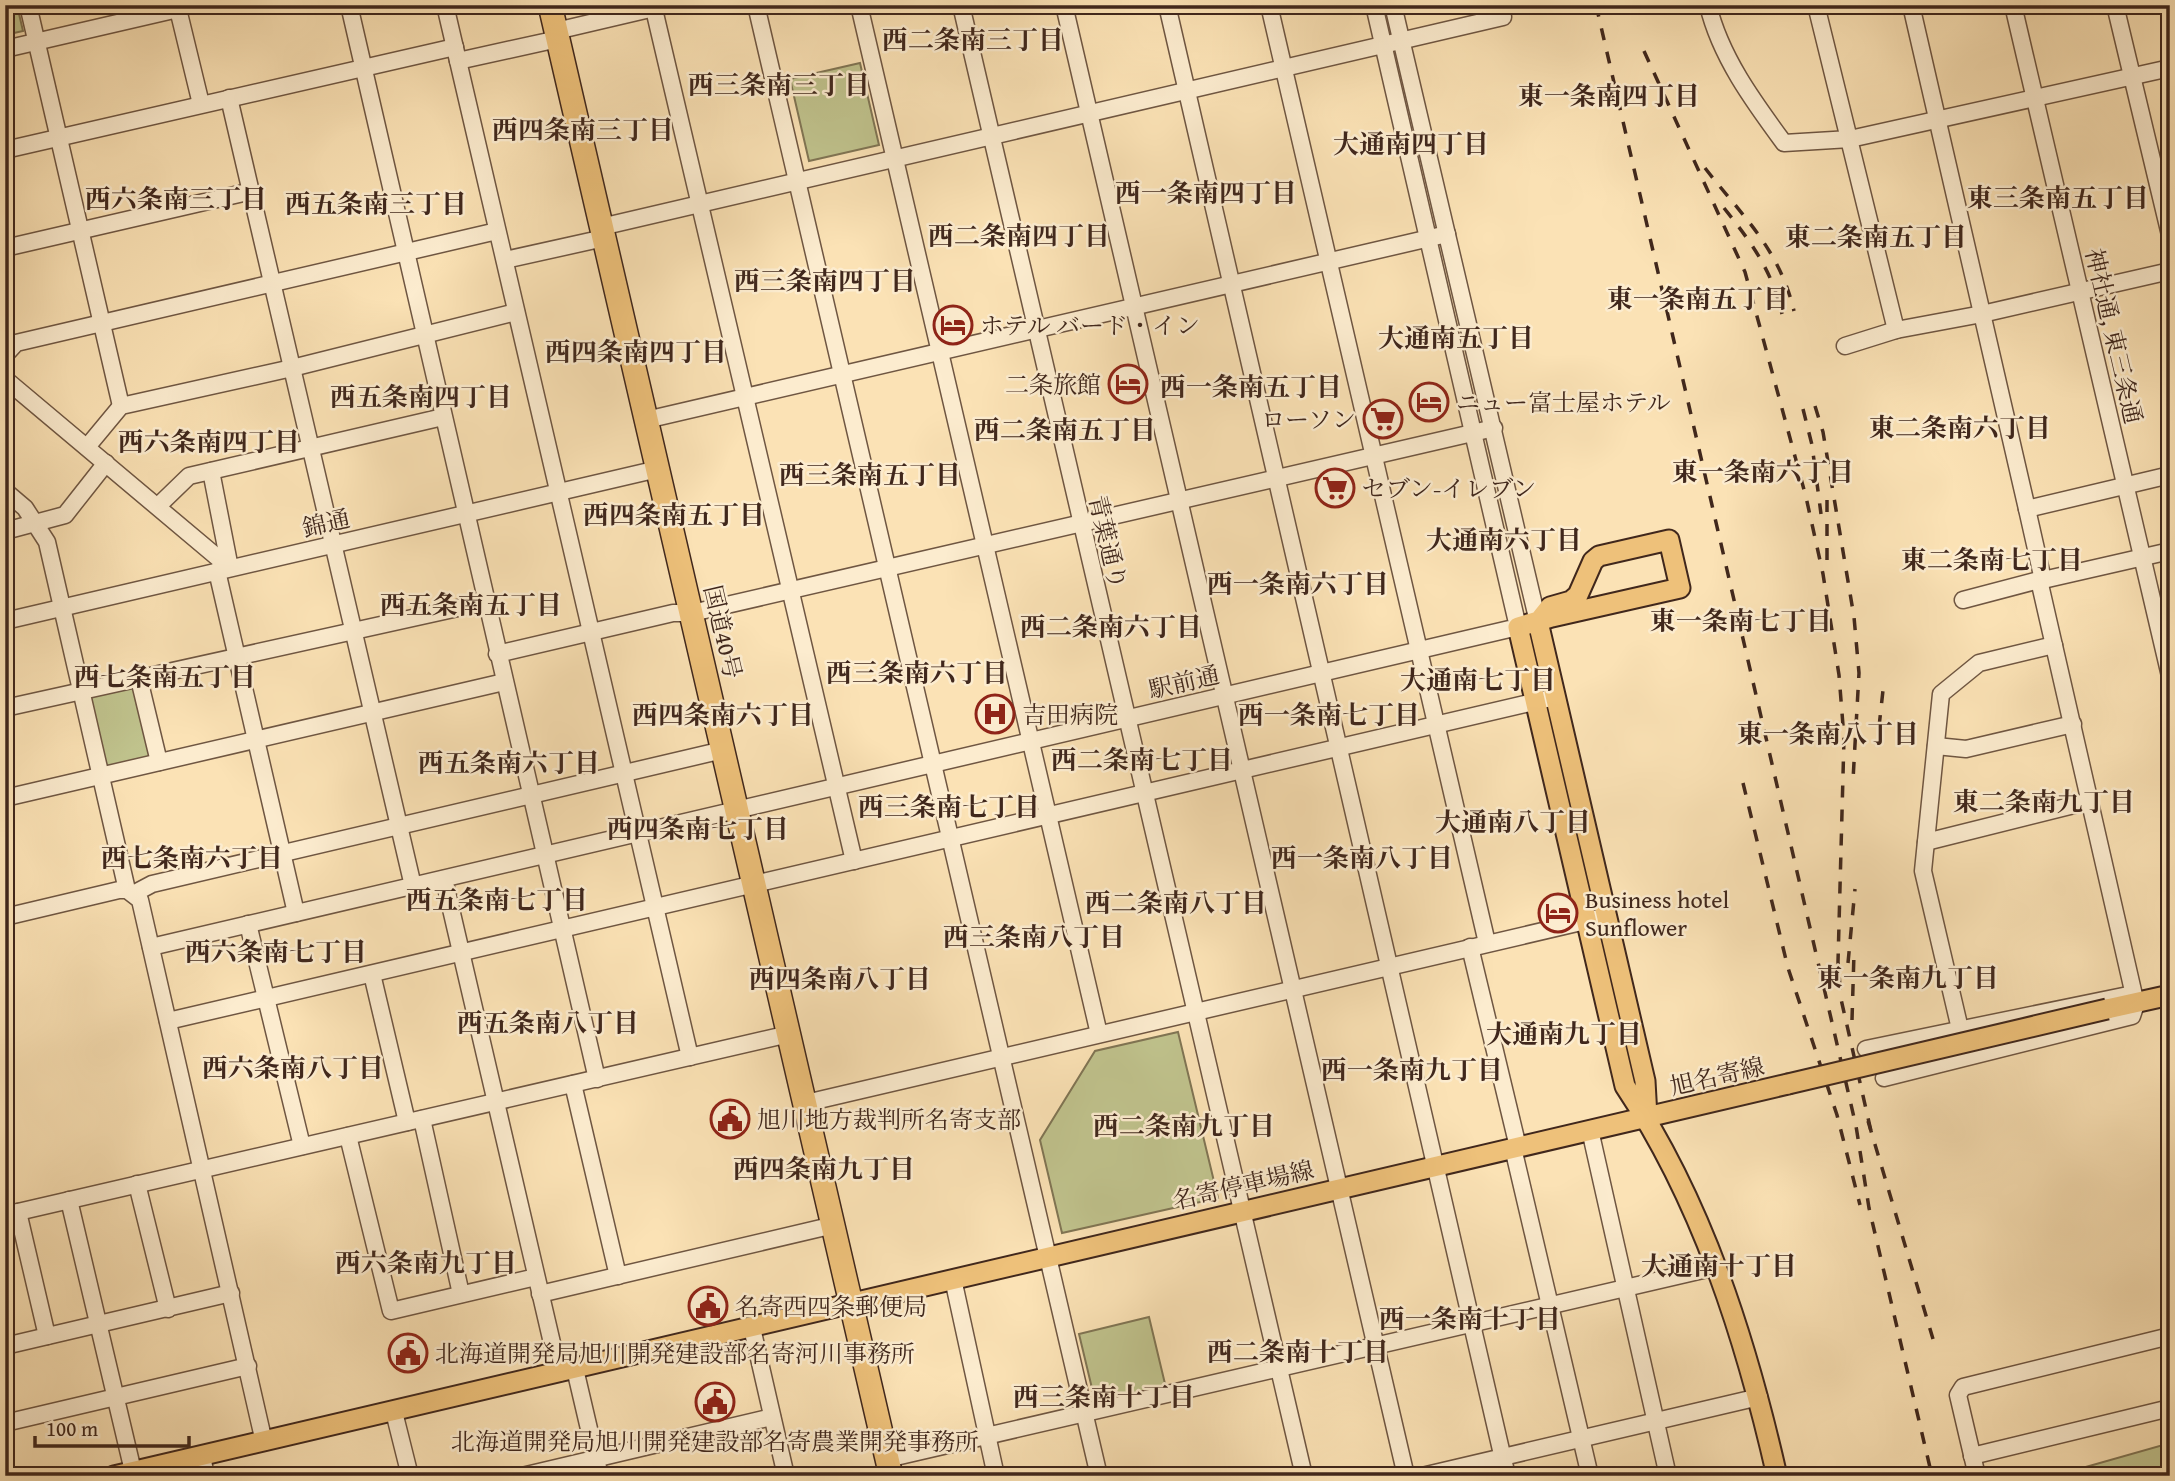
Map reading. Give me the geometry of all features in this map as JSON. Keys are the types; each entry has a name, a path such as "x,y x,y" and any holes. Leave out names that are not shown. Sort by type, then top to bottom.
{"highway":[{"name":"国道40号","path":"550,5 889,1468"}],"main road":[{"path":"1538,622 1550,607 1571,601 1578,595 1599,556 1669,540 1680,588 1518,627 1584,921 1625,1086 1647,1118"},
{"path":"1538,622 1645,1081 1647,1118"},
{"name":"旭名寄線","path":"1777,1476 1759,1396 1739,1328 1716,1266 1647,1118 2107,1009 2134,999 2170,995"},
{"name":"名寄停車場線","path":"124,1474 752,1328 1339,1187 1647,1118"}],"street":[{"path":"28,5 121,406"},
{"path":"349,5 597,1079"},
{"path":"445,5 690,1056"},
{"path":"756,5 1099,1476"},
{"path":"859,5 1099,1034"},
{"name":"青葉通り","path":"961,5 1304,1476"},
{"path":"1064,5 1406,1476"},
{"path":"1167,5 1507,1476"},
{"path":"1269,5 1487,943"},
{"path":"1374,5 1518,627"},
{"path":"1393,5 1538,622"},
{"path":"505,260 700,204 1503,17 1501,5"},
{"path":"1708,5 1714,29 1750,97 1784,143 1850,139 2170,68"},
{"path":"1816,5 1896,330"},
{"path":"1884,1078 2132,1016 2134,999 2054,645 2028,509 1911,5"},
{"name":"神社通, 東三条通","path":"2013,5 2170,676"},
{"path":"2115,5 2170,235"},
{"path":"5,150 363,68 557,35 658,6 700,204 854,861"},
{"path":"5,49 178,7 201,104"},
{"path":"229,98 413,886"},
{"path":"5,248 251,191"},
{"path":"5,355 16,343 273,286 498,231"},
{"path":"646,420 1447,234"},
{"path":"1845,346 1896,330 1982,314 2170,271"},
{"path":"87,447 121,406 292,368 516,312"},
{"path":"5,379 158,506 223,570"},
{"path":"158,506 189,476 443,417"},
{"path":"497,654 673,613 692,613 1494,428"},
{"path":"5,531 65,515 106,463"},
{"name":"錦通","path":"5,621 658,469"},
{"path":"211,471 236,657 296,913"},
{"path":"2028,509 2170,475"},
{"path":"5,491 38,523 47,542 100,775 131,891 140,900 264,1442"},
{"path":"1963,600 2170,551"},
{"path":"5,708 485,602"},
{"name":"駅前通","path":"151,947 1518,627"},
{"path":"1960,1028 1923,871 1941,694 1979,663 2054,645"},
{"path":"139,679 159,762"},
{"path":"5,798 504,682"},
{"path":"169,1021 1555,697"},
{"path":"1936,746 1966,749 2073,724"},
{"path":"5,917 131,891 399,825 723,750"},
{"path":"1926,842 2090,801"},
{"path":"444,879 540,1293 600,1476"},
{"path":"806,1103 1606,916"},
{"path":"248,924 302,1146"},
{"path":"1470,947 1590,1476"},
{"path":"372,974 461,1294"},
{"path":"1866,1049 1960,1028 2134,999"},
{"path":"47,1336 12,1214 789,1034"},
{"path":"572,1084 618,1276"},
{"path":"1590,1130 1668,1476"},
{"path":"348,1136 391,1311 536,1277"},
{"path":"137,1184 168,1309"},
{"path":"69,1200 116,1396 124,1474"},
{"path":"540,1293 834,1225"},
{"path":"889,1468 988,1436 1716,1266"},
{"path":"953,1279 996,1476"},
{"path":"5,1346 231,1293"},
{"path":"752,1328 786,1476"},
{"path":"1977,1476 1958,1395 1963,1387 2170,1336"},
{"path":"5,1423 248,1366"},
{"path":"1422,1476 1759,1396"},
{"path":"1972,1455 2170,1408"},
{"path":"394,1412 410,1476"},
{"path":"522,1476 772,1417"},
{"path":"202,1456 206,1476"}],"green space":[{"path":"5,5 17,5 23,31 5,35"},
{"path":"860,63 879,145 809,161 790,79"},
{"path":"136,687 152,752 149,757 109,766 104,763 88,699 93,695"},
{"path":"1178,1032 1218,1198 1062,1233 1040,1140 1095,1051"},
{"path":"1149,1317 1166,1388 1096,1405 1079,1334"},
{"path":"2170,1443 2170,1476 2054,1476"}],"railway":[{"path":"1596,5 1856,1126 1869,1208 1932,1476"},
{"path":"1644,51 1745,272 1806,497 1823,574 1839,675 1844,738 1838,962 1841,999 1871,1131"},
{"path":"1705,168 1769,251 1779,269 1794,311"},
{"path":"1724,208 1759,257 1773,284 1782,314"},
{"path":"1815,406 1823,432 1854,617 1859,673 1853,780"},
{"path":"1803,409 1812,445 1821,514"},
{"path":"1827,500 1827,563"},
{"path":"1879,727 1884,681"},
{"path":"1743,783 1788,968 1837,1115 1860,1205"},
{"path":"1848,963 1855,889"},
{"path":"1852,1020 1854,953"},
{"path":"1868,1121 1933,1339"}],"place":[{"name":"ホテル バード・イン","path":"953,325"},
{"name":"二条旅館","path":"1128,384"},
{"name":"ニュー富士屋ホテル","path":"1429,402"},
{"name":"ローソン","path":"1383,419"},
{"name":"セブン-イレブン","path":"1335,488"},
{"name":"吉田病院","path":"995,714"},
{"name":"Business hotel Sunflower","path":"1558,913"},
{"name":"旭川地方裁判所名寄支部","path":"730,1119"},
{"name":"名寄西四条郵便局","path":"708,1306"},
{"name":"北海道開発局旭川開発建設部名寄河川事務所","path":"408,1353"},
{"name":"北海道開発局旭川開発建設部名寄農業開発事務所","path":"715,1402"}],"district":[{"name":"西二条南三丁目","path":"973,39"},
{"name":"西三条南三丁目","path":"779,84"},
{"name":"東一条南四丁目","path":"1609,95"},
{"name":"西四条南三丁目","path":"583,129"},
{"name":"大通南四丁目","path":"1411,143"},
{"name":"西一条南四丁目","path":"1206,192"},
{"name":"東三条南五丁目","path":"2058,197"},
{"name":"西六条南三丁目","path":"176,198"},
{"name":"西五条南三丁目","path":"376,203"},
{"name":"西二条南四丁目","path":"1019,235"},
{"name":"東二条南五丁目","path":"1876,236"},
{"name":"西三条南四丁目","path":"825,280"},
{"name":"東一条南五丁目","path":"1698,298"},
{"name":"大通南五丁目","path":"1456,337"},
{"name":"西四条南四丁目","path":"636,351"},
{"name":"西一条南五丁目","path":"1251,386"},
{"name":"西五条南四丁目","path":"421,396"},
{"name":"東二条南六丁目","path":"1960,427"},
{"name":"西二条南五丁目","path":"1065,429"},
{"name":"西六条南四丁目","path":"209,441"},
{"name":"東一条南六丁目","path":"1763,471"},
{"name":"西三条南五丁目","path":"870,474"},
{"name":"西四条南五丁目","path":"674,514"},
{"name":"大通南六丁目","path":"1504,539"},
{"name":"東二条南七丁目","path":"1992,559"},
{"name":"西一条南六丁目","path":"1298,583"},
{"name":"西五条南五丁目","path":"471,604"},
{"name":"東一条南七丁目","path":"1741,620"},
{"name":"西二条南六丁目","path":"1111,626"},
{"name":"西三条南六丁目","path":"917,672"},
{"name":"西七条南五丁目","path":"165,676"},
{"name":"大通南七丁目","path":"1478,679"},
{"name":"西四条南六丁目","path":"723,714"},
{"name":"西一条南七丁目","path":"1329,714"},
{"name":"東一条南八丁目","path":"1828,733"},
{"name":"西二条南七丁目","path":"1142,759"},
{"name":"西五条南六丁目","path":"509,762"},
{"name":"東二条南九丁目","path":"2044,801"},
{"name":"西三条南七丁目","path":"949,806"},
{"name":"大通南八丁目","path":"1513,821"},
{"name":"西四条南七丁目","path":"698,828"},
{"name":"西七条南六丁目","path":"192,857"},
{"name":"西一条南八丁目","path":"1362,857"},
{"name":"西五条南七丁目","path":"497,899"},
{"name":"西二条南八丁目","path":"1176,902"},
{"name":"西三条南八丁目","path":"1034,936"},
{"name":"西六条南七丁目","path":"276,951"},
{"name":"東一条南九丁目","path":"1908,977"},
{"name":"西四条南八丁目","path":"840,978"},
{"name":"西五条南八丁目","path":"548,1022"},
{"name":"大通南九丁目","path":"1564,1033"},
{"name":"西六条南八丁目","path":"293,1067"},
{"name":"西一条南九丁目","path":"1412,1069"},
{"name":"西二条南九丁目","path":"1184,1125"},
{"name":"西四条南九丁目","path":"824,1168"},
{"name":"西六条南九丁目","path":"426,1262"},
{"name":"大通南十丁目","path":"1719,1265"},
{"name":"西一条南十丁目","path":"1470,1318"},
{"name":"西二条南十丁目","path":"1298,1351"},
{"name":"西三条南十丁目","path":"1104,1396"}]}
